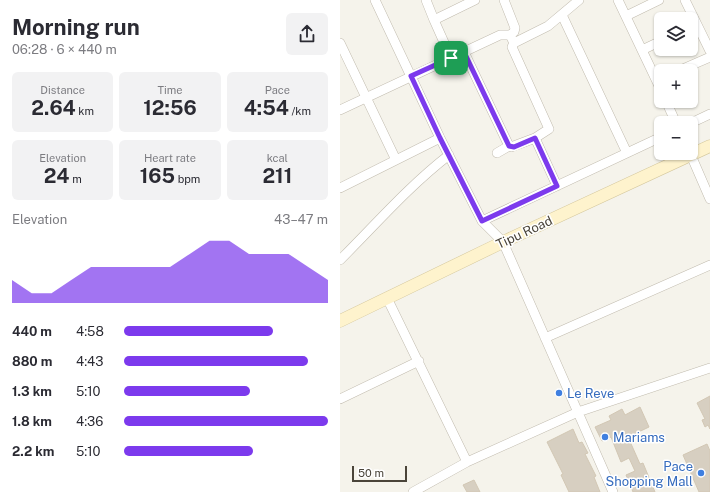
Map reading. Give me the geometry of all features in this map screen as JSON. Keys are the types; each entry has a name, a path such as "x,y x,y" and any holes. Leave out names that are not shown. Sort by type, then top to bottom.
{"street":[{"path":"375,0 440,138 482,221 503,242 613,492"},
{"path":"426,0 451,58"},
{"path":"434,20 476,0"},
{"path":"340,110 500,35 510,35 514,32 514,28 504,0"},
{"path":"514,43 548,26 579,0"},
{"path":"618,0 642,50 654,70"},
{"path":"626,16 659,0"},
{"path":"685,0 689,12"},
{"path":"562,15 627,153"},
{"path":"698,32 710,51"},
{"path":"496,153 509,146 514,147 535,138 549,129 512,47 514,43 510,35"},
{"path":"340,43 396,160"},
{"path":"642,50 654,44"},
{"path":"464,52 509,146"},
{"path":"694,64 710,57"},
{"path":"698,120 710,114"},
{"path":"340,188 440,138"},
{"path":"535,138 557,186"},
{"path":"482,221 654,140"},
{"name":"Tipu Road","path":"698,151 710,146"},
{"path":"340,260 401,198 449,155"},
{"name":"Tipu Road","path":"340,321 677,160"},
{"path":"693,160 710,199"},
{"path":"545,338 710,265"},
{"path":"387,298 467,462"},
{"path":"340,399 419,362"},
{"path":"413,492 467,462 578,412 710,368"}],"building":[{"path":"710,396 710,429 708,425 705,427 702,420 705,419 697,403"},
{"path":"640,407 649,427 628,437 640,464 643,463 655,492 633,492 626,475 635,471 629,458 621,462 611,437 602,441 595,427 611,420 609,416 622,409 625,415"},
{"path":"573,429 579,443 582,442 588,453 585,454 596,476 594,477 600,492 569,492 561,475 563,474 547,442"},
{"name":"Pace Shopping Mall","path":"707,444 710,451 710,492 699,492 683,455"},
{"path":"474,480 480,492 467,492 463,485"}],"place":[{"name":"Le Reve","path":"559,393"},
{"name":"Mariams","path":"605,437"},
{"name":"Pace Shopping Mall","path":"701,473"}],"route":[{"path":"464,52 509,146 511,148 535,138 557,186 482,221 440,138 411,76 451,58 464,52"}]}
